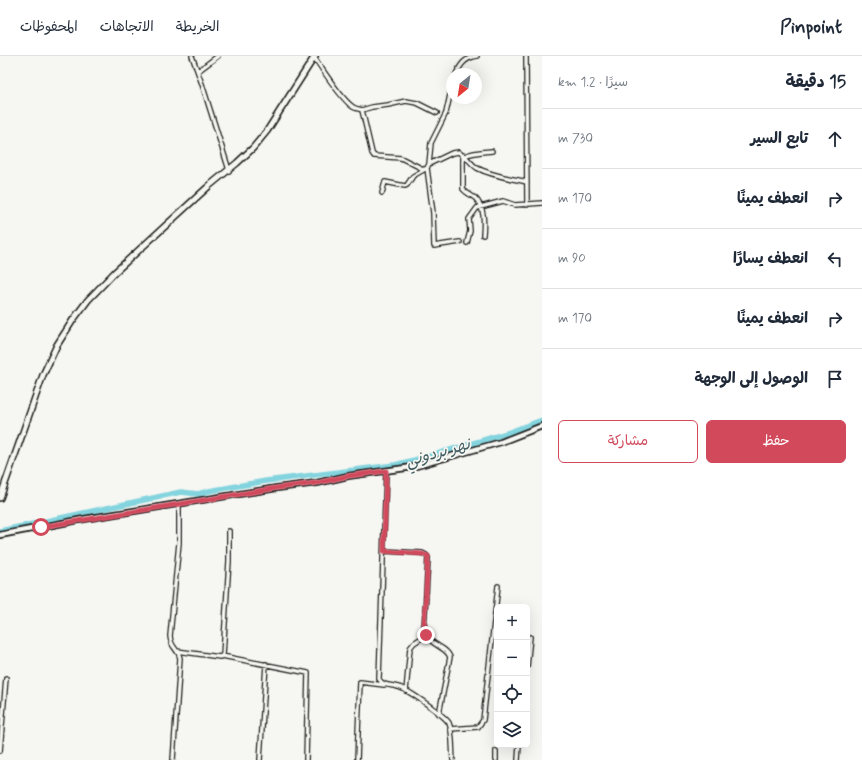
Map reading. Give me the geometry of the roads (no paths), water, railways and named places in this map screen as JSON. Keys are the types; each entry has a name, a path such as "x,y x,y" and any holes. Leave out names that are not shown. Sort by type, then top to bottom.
{"main road":[{"path":"0,498 43,375 57,345 73,320 88,300 115,272 253,148 267,131 314,56"}],"street":[{"path":"192,56 229,170"},
{"path":"198,71 218,56"},
{"path":"314,56 327,76 353,107 362,110 372,107 388,106 406,101 416,103 437,113"},
{"path":"460,68 464,61 471,57 477,56"},
{"path":"526,56 527,205"},
{"path":"448,104 446,113 431,143 427,167 433,213 434,246 460,242"},
{"path":"362,110 374,156 401,158 427,167"},
{"path":"464,156 492,151"},
{"path":"382,194 385,182 405,186 413,176 455,152 459,152 473,165 482,170 527,182"},
{"path":"464,156 463,189 476,199 481,206 484,235"},
{"path":"467,244 470,234 469,219 475,210 481,206 487,206 503,201 515,205 542,203"},
{"path":"0,535 91,518 317,483 348,476 413,467 489,445 542,426"},
{"path":"386,471 379,676 381,682 387,685"},
{"path":"173,760 180,658 177,651 171,644 170,636 179,543 178,505"},
{"path":"222,656 230,531"},
{"path":"384,551 422,554 428,556 424,627 426,635 433,644 448,652 450,657 439,714"},
{"path":"450,729 478,727 483,720 498,586"},
{"path":"406,691 410,648 414,643 426,635"},
{"path":"177,651 218,657 222,656 306,672 309,674 306,760"},
{"path":"260,760 266,664"},
{"path":"0,751 6,678"},
{"path":"357,760 360,682 399,687 413,694 447,720 450,729 453,760"},
{"path":"518,760 519,748"},
{"path":"496,751 496,760"}],"waterway":[{"name":"نهر بردوني","path":"0,531 181,492 198,494 266,481 395,465 507,433 542,420"}]}
